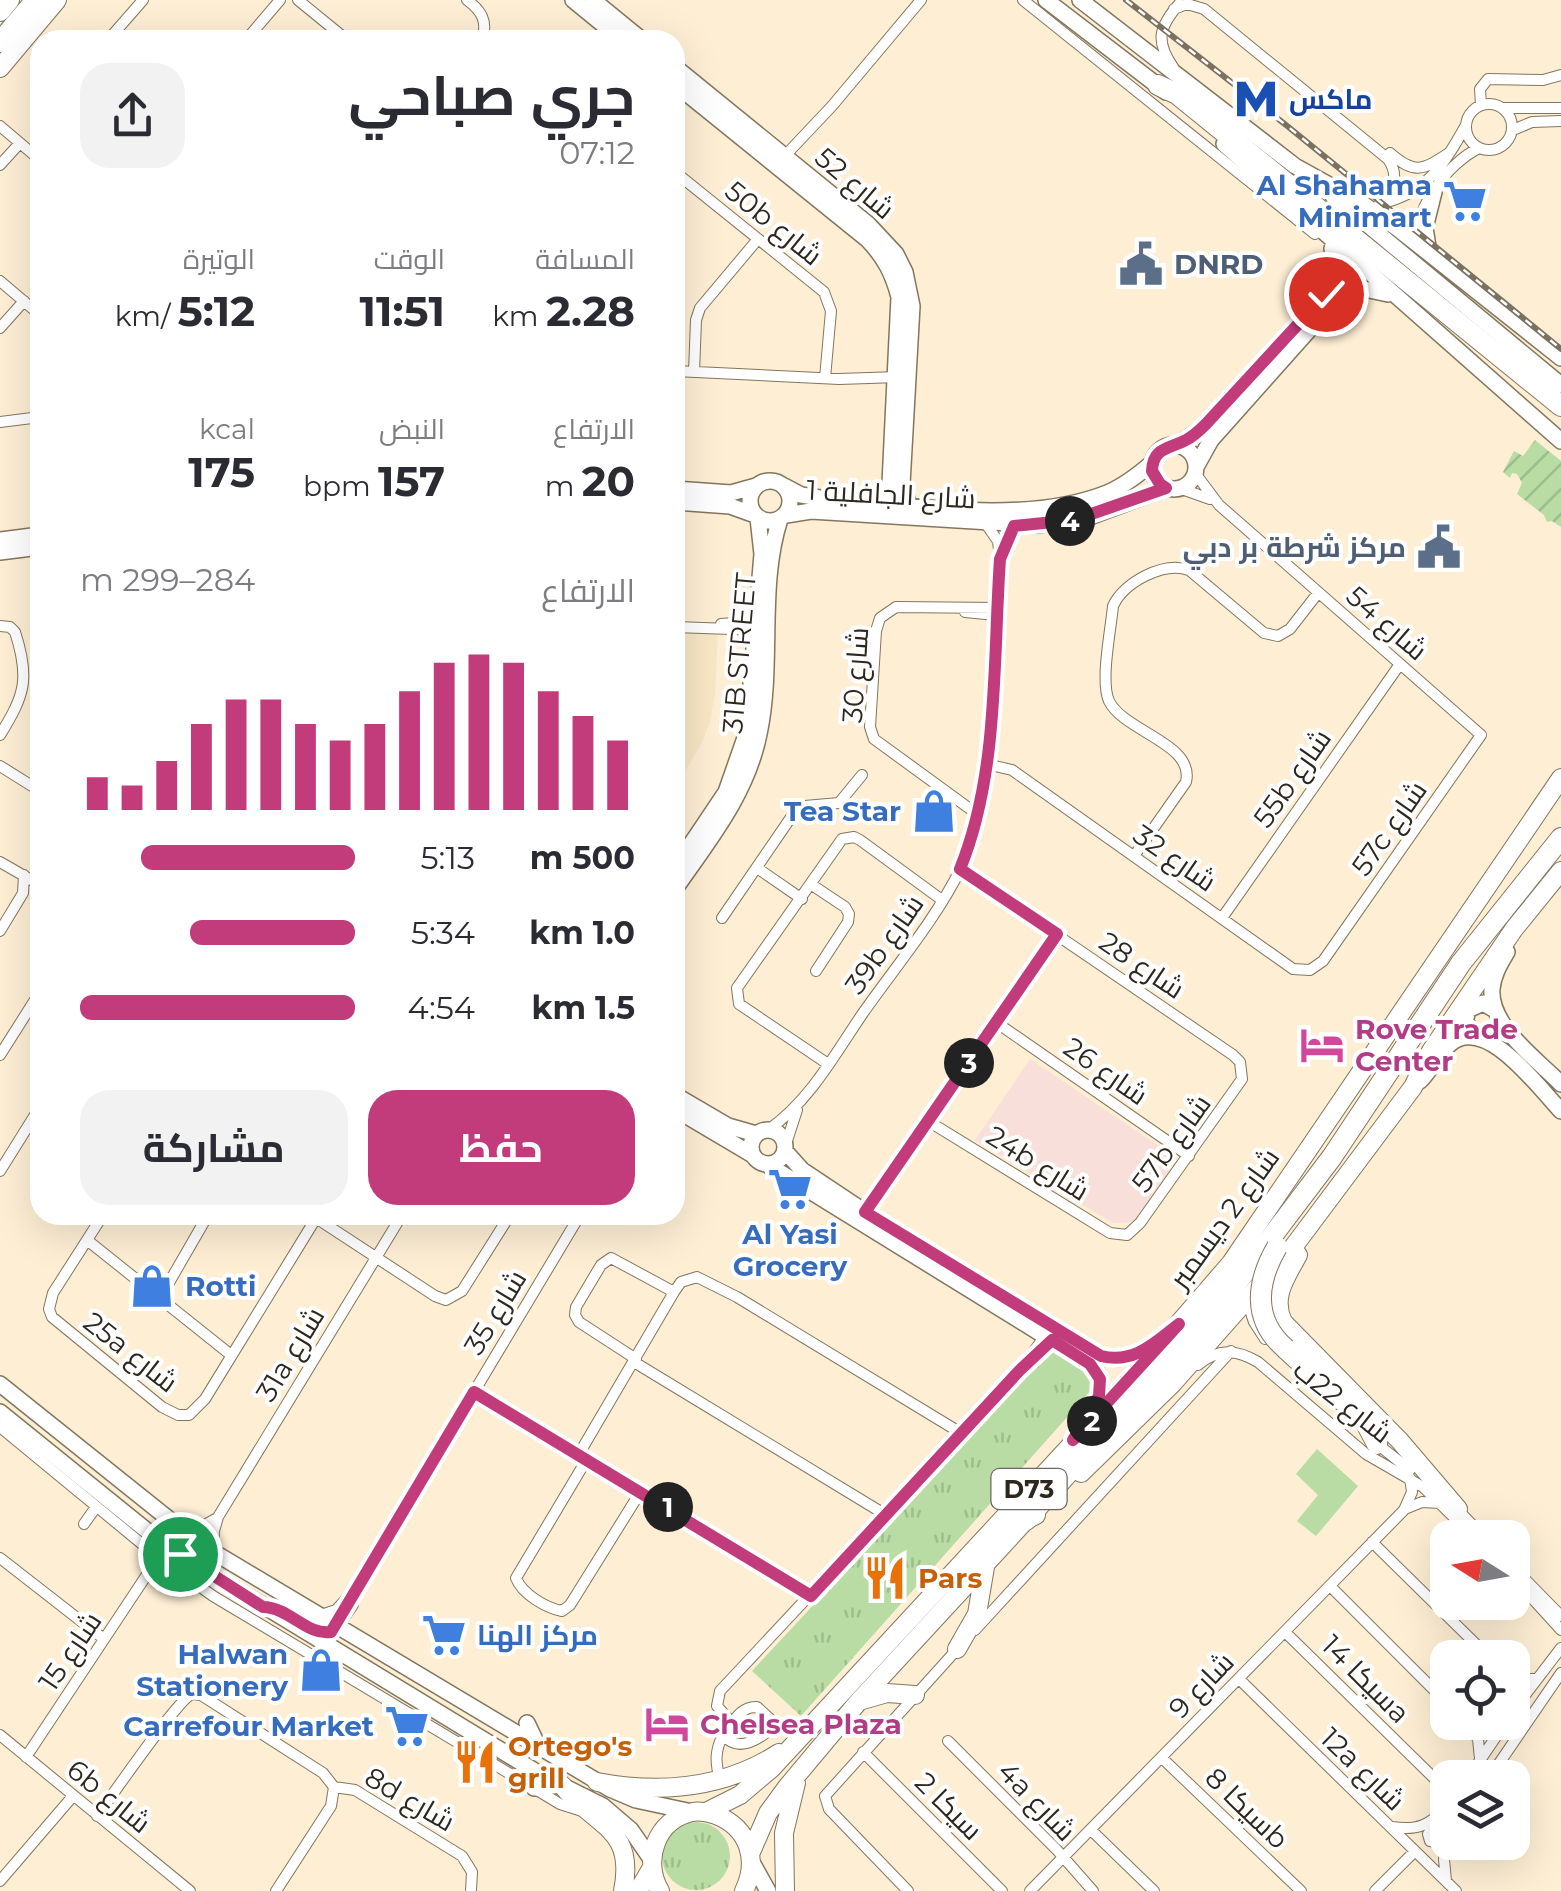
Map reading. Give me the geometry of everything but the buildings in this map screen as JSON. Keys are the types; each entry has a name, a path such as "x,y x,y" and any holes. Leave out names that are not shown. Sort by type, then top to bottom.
{"highway":[{"path":"0,11 10,0"},
{"path":"0,42 36,0"},
{"path":"1158,85 1177,94 1561,406"},
{"path":"1026,1520 1172,1360 1250,1265 1332,1157 1483,933 1561,838"},
{"path":"1377,1444 1365,1421 1286,1349 1266,1324 1260,1301 1262,1277 1277,1248 1364,1127 1384,1091 1393,1062"}],"main road":[{"path":"31,30 56,0"},
{"path":"0,68 30,32"},
{"name":"شارع 2 ديسمبر","path":"650,1865 655,1843 664,1829 752,1787 796,1742 1231,1264 1428,962 1561,778"},
{"name":"D73","path":"752,1858 768,1812 859,1701 1026,1520 1051,1503 1172,1382 1323,1209 1413,1087 1431,1051 1514,929 1561,872"},
{"path":"1323,1209 1279,1292 1281,1317 1400,1441 1449,1506"},
{"path":"957,1649 977,1614 988,1561"},
{"path":"859,1701 887,1693 916,1694"},
{"path":"597,1782 665,1789 726,1777 796,1742"},
{"path":"785,1891 784,1834 800,1770"},
{"path":"562,1786 586,1812 606,1824 621,1843 626,1866 623,1891"},
{"path":"699,1812 735,1825 752,1858 746,1888"},
{"path":"638,1891 650,1865"},
{"path":"650,1865 660,1891"}],"street":[{"path":"117,30 143,0"},
{"path":"254,30 280,0"},
{"path":"298,0 335,30"},
{"path":"468,0 483,18 485,30"},
{"path":"573,0 619,30"},
{"path":"593,0 623,30"},
{"path":"785,164 921,0"},
{"path":"1023,0 1357,269 1376,278"},
{"path":"1046,0 1158,85 1561,441"},
{"path":"1080,0 1310,176 1561,385"},
{"path":"1204,0 1406,166 1426,167 1450,153"},
{"path":"1182,80 1159,38 1160,29 1178,4 1187,4 1204,9 1388,159 1395,180 1373,205"},
{"path":"1481,106 1480,89 1488,79 1543,80 1561,74"},
{"name":"شارع 52","path":"685,76 868,240 894,276 899,298 902,484 908,505"},
{"name":"شارع 52","path":"685,91 785,164"},
{"path":"1373,205 1403,198 1419,189 1450,153 1469,116 1481,106 1561,108"},
{"path":"1502,108 1510,117 1513,130"},
{"path":"1466,124 1470,142 1495,150 1504,146 1513,130 1532,122 1561,121"},
{"path":"0,126 30,151"},
{"path":"0,161 18,141"},
{"path":"1424,249 1434,192 1463,159 1479,148"},
{"path":"1310,176 1373,205 1561,358"},
{"name":"50b شارع","path":"685,180 816,285 829,301 826,378"},
{"path":"694,372 700,308 758,239"},
{"path":"1332,248 1334,280 1326,294 1206,424 1160,450 1152,463 1155,478 1173,488 1186,485 1211,440 1341,294 1364,288 1394,296"},
{"path":"0,280 30,306"},
{"path":"0,328 24,301"},
{"path":"685,372 901,381"},
{"name":"شارع 52","path":"881,503 890,483 901,381"},
{"path":"0,422 30,418"},
{"path":"1174,445 1190,452 1195,470"},
{"name":"شارع الجافلية 1","path":"784,486 810,497 1040,509 1109,492 1152,463"},
{"name":"شارع 54","path":"1195,470 1219,505"},
{"path":"685,490 731,493 770,480 784,486 790,500 783,517 769,522 730,506 685,503"},
{"path":"756,486 750,500 756,517"},
{"name":"شارع 54","path":"1173,488 1200,494 1219,505 1482,735"},
{"name":"شارع الجافلية 1","path":"783,517 819,512 1014,526 1074,520 1173,488"},
{"name":"31B STREET","path":"685,875 726,816 746,777 763,713 762,554 756,517"},
{"name":"31B STREET","path":"685,854 715,810 742,753 772,558 783,517"},
{"name":"39b شارع","path":"785,1149 800,1104 960,869 977,814 988,745 1000,559 998,542 986,524"},
{"name":"39b شارع","path":"1000,559 1014,526"},
{"path":"0,540 30,536"},
{"path":"0,552 30,548"},
{"path":"1134,856 1186,782 1188,773 1182,757 1123,717 1110,703 1106,684 1117,598 1159,570 1179,566 1189,570 1264,633 1278,636 1290,629 1318,593"},
{"name":"شارع 30","path":"977,814 877,744 870,727 876,631 880,618 896,607 996,612"},
{"path":"0,626 15,632 25,683 19,704 0,735"},
{"path":"685,627 762,626"},
{"name":"55b شارع","path":"1222,918 1400,664"},
{"name":"57c شارع","path":"1333,947 1482,735"},
{"path":"988,745 1012,770"},
{"name":"شارع 32","path":"986,764 1012,770 1293,969 1317,967 1333,947"},
{"path":"0,766 30,785"},
{"path":"984,780 996,772 1012,770"},
{"path":"722,918 796,810 839,803 862,775"},
{"path":"828,1064 754,1013 742,999 742,990 748,975 833,852 846,842 866,846 942,900"},
{"path":"0,862 30,879"},
{"path":"758,868 802,899"},
{"name":"شارع 28","path":"960,869 1233,1056 1243,1072"},
{"path":"0,931 23,894 24,875"},
{"path":"812,885 849,914 848,922 816,972"},
{"path":"1495,1010 1492,984 1512,945 1514,929"},
{"path":"865,1212 1057,934"},
{"path":"1561,1084 1495,1010 1483,1003 1468,1010 1465,1022 1478,1036 1493,1042 1561,1111"},
{"path":"0,1055 30,1008"},
{"name":"شارع 26","path":"997,1023 1190,1156"},
{"path":"1413,1087 1453,1041 1478,1036"},
{"name":"57b شارع","path":"1127,1234 1140,1223 1190,1156 1238,1087 1243,1072"},
{"path":"685,1101 714,1119 780,1135 785,1149 802,1170 1101,1356 1119,1360 1138,1355 1179,1324"},
{"name":"39b شارع","path":"762,1132 800,1104"},
{"path":"685,1116 1090,1364 1100,1379 1099,1396 1073,1440"},
{"name":"24b شارع","path":"928,1121 1101,1228 1118,1236 1127,1234"},
{"path":"0,1171 30,1124"},
{"path":"752,1154 751,1143 762,1132"},
{"path":"768,1165 779,1161 785,1149"},
{"name":"25a شارع","path":"97,1225 49,1300 49,1309 58,1324 178,1415 196,1410 311,1225"},
{"path":"158,1300 202,1225"},
{"path":"330,1225 440,1298 453,1299 462,1292 504,1225"},
{"name":"31a شارع","path":"214,1552 218,1517 396,1225"},
{"name":"شارع 35","path":"350,1604 574,1225"},
{"path":"88,1240 231,1355"},
{"path":"674,1292 610,1258 603,1262 574,1316 635,1360 886,1515"},
{"path":"1247,1299 1250,1265"},
{"path":"641,1491 562,1611 524,1590 516,1578 674,1292 691,1278 708,1280 961,1434"},
{"name":"شارع 22ب","path":"1247,1299 1254,1322 1268,1342 1465,1520"},
{"path":"734,1721 719,1710 720,1690 1048,1338"},
{"path":"1172,1382 1212,1354 1231,1351"},
{"path":"908,1891 829,1809 825,1801 829,1789 1231,1351"},
{"name":"شارع 22ب","path":"1231,1351 1258,1362 1366,1454 1410,1478 1449,1506 1460,1520"},
{"path":"0,1384 162,1507 187,1535 294,1595 342,1631 597,1782 636,1800 699,1812"},
{"path":"474,1392 811,1596"},
{"path":"0,1412 180,1554 534,1788 586,1812"},
{"path":"0,1428 158,1557 213,1596 613,1813 631,1830 650,1865"},
{"path":"1404,1510 1412,1492 1410,1478"},
{"path":"1404,1510 1422,1502 1449,1506"},
{"path":"84,1524 96,1506"},
{"name":"شارع 9","path":"1030,1891 1404,1510"},
{"name":"31a شارع","path":"187,1535 218,1517"},
{"name":"شارع 15","path":"26,1757 158,1557 151,1534"},
{"path":"1372,1542 1472,1640"},
{"path":"158,1557 180,1554"},
{"path":"0,1558 106,1636"},
{"path":"1530,1584 1561,1616"},
{"path":"1330,1586 1430,1686"},
{"name":"شارع 35","path":"318,1616 336,1610 357,1587"},
{"path":"1530,1596 1561,1630"},
{"path":"1542,1596 1561,1607"},
{"path":"342,1631 350,1604"},
{"path":"263,1607 278,1608 322,1633 342,1631"},
{"name":"سيكا 14a","path":"1285,1632 1430,1774"},
{"path":"1530,1686 1561,1648"},
{"name":"12a شارع","path":"1239,1679 1456,1891"},
{"path":"1530,1679 1535,1679"},
{"path":"1502,1760 1558,1679"},
{"name":"8d شارع","path":"100,1818 174,1711 192,1697 201,1696 323,1773 334,1787 356,1790 457,1852 470,1866 472,1886"},
{"path":"724,1735 731,1743 741,1745 765,1734 770,1726 768,1716 757,1707 746,1708 724,1735 717,1752 726,1777"},
{"path":"527,1724 538,1746"},
{"name":"6b شارع","path":"0,1735 182,1887"},
{"path":"1477,1740 1480,1760"},
{"path":"1480,1760 1494,1740"},
{"name":"4a شارع","path":"948,1741 1093,1891"},
{"name":"سيكا 2","path":"863,1752 1002,1891"},
{"name":"سيكا 8b","path":"1162,1758 1301,1891"},
{"path":"534,1788 562,1786"},
{"path":"279,1889 331,1806 334,1787"},
{"path":"0,1881 73,1796"},
{"path":"1390,1826 1420,1828 1430,1822"},
{"path":"1091,1830 1154,1891"},
{"path":"1375,1891 1415,1851"},
{"path":"752,1858 768,1891"},
{"path":"1444,1860 1446,1882"},
{"path":"169,1891 182,1887"}],"shaded area":[{"path":"718,630 710,721 685,771 685,632"},
{"path":"1030,1059 1172,1155 1168,1177 1136,1222 1113,1223 975,1140"}],"green space":[{"path":"1535,440 1561,461 1561,527 1547,522 1544,515 1517,494 1522,483 1517,474 1512,473 1510,478 1503,472 1514,451 1523,456"},
{"path":"1071,1352 1096,1371 1093,1388 801,1716 752,1671 1048,1353"},
{"path":"1317,1449 1358,1486 1316,1536 1297,1521 1318,1495 1296,1474"},
{"path":"696,1822 720,1832 730,1856 720,1880 696,1890 672,1880 662,1856 672,1832"}],"railway":[{"path":"1126,0 1561,349"}],"place":[{"name":"ماكس","path":"1256,99"},
{"name":"Al Shahama Minimart","path":"1465,201"},
{"name":"DNRD","path":"1141,264"},
{"name":"مركز شرطة بر دبي","path":"1439,547"},
{"name":"Tea Star","path":"934,811"},
{"name":"Rove Trade Center","path":"1322,1045"},
{"name":"Al Yasi Grocery","path":"790,1189"},
{"name":"Rotti","path":"152,1286"},
{"name":"Pars","path":"885,1578"},
{"name":"مركز الهنا","path":"444,1635"},
{"name":"Halwan Stationery","path":"321,1670"},
{"name":"Chelsea Plaza","path":"667,1724"},
{"name":"Carrefour Market","path":"407,1726"},
{"name":"Ortego's grill","path":"475,1762"}],"route":[{"path":"180,1554 263,1607 278,1608 319,1632 331,1632 474,1392 811,1596 1052,1340 1090,1364 1100,1379 1099,1396 1073,1440 1110,1403 1179,1324 1138,1355 1119,1360 1101,1356 865,1212 1057,934 960,869 984,780 1000,559 1010,533 1014,526 1056,524 1092,516 1166,488 1152,471 1156,454 1206,424 1326,294"}]}
